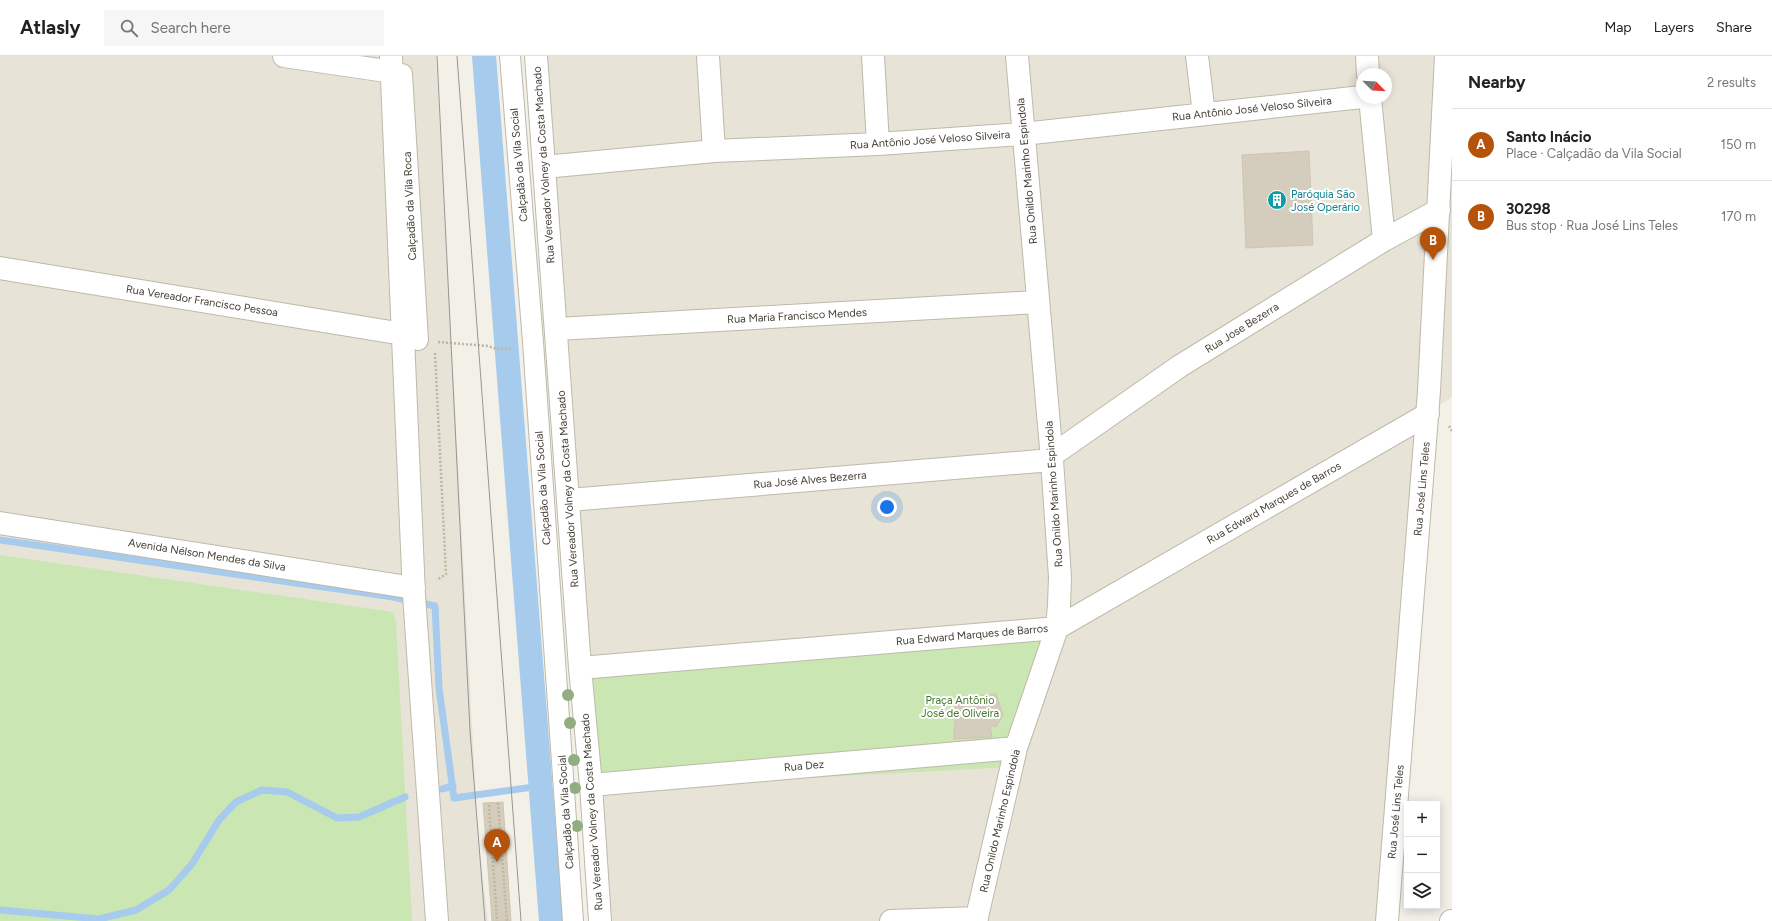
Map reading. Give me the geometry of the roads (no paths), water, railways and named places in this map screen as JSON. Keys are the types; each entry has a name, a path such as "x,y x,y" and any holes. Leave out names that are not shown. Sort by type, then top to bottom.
{"street":[{"path":"284,56 395,61 414,598 437,921"},
{"name":"Calçadão da Vila Social","path":"510,56 533,342 573,921"},
{"name":"Rua Vereador Volney da Costa Machado","path":"536,56 580,668 591,785 600,921"},
{"path":"708,56 714,151"},
{"path":"873,56 878,144"},
{"name":"Rua Onildo Marinho Espindola","path":"976,919 1016,748 1057,628 1060,577 1017,56"},
{"path":"1197,56 1204,114"},
{"path":"1367,56 1368,68"},
{"name":"Rua José Lins Teles","path":"1387,921 1428,414 1446,56"},
{"name":"Rua Antônio José Veloso Silveira","path":"544,167 714,151 878,144 1023,134 1356,98"},
{"path":"1371,104 1384,240"},
{"name":"Rua Jose Bezerra","path":"1051,458 1180,366 1384,240 1439,210"},
{"name":"Rua Vereador Francisco Pessoa","path":"0,268 404,334"},
{"name":"Rua Maria Francisco Mendes","path":"556,329 1038,302"},
{"name":"Rua Edward Marques de Barros","path":"580,668 1057,628 1428,414"},
{"name":"Rua José Alves Bezerra","path":"568,500 1051,458"},
{"name":"Avenida Nélson Mendes da Silva","path":"0,523 414,598"},
{"name":"Rua Dez","path":"591,785 1016,748"},
{"path":"891,921 976,919"}],"waterway":[{"path":"484,56 551,921"},
{"path":"0,540 393,597 435,606 439,688 454,798 541,786"},
{"path":"442,789 453,786"},
{"path":"0,910 99,919 136,910 169,890 192,864 219,820 236,802 262,790 287,792 337,818 359,817 405,797"}],"tram line":[{"path":"437,56 470,731 485,921"},
{"path":"457,56 521,921"}],"place":[{"name":"Paróquia São José Operário","path":"1277,200"},
{"name":"30298","path":"1433,260"},
{"name":"Santo Inácio","path":"497,862"}],"park label":[{"name":"Praça Antônio José de Oliveira","path":"960,706"}]}
